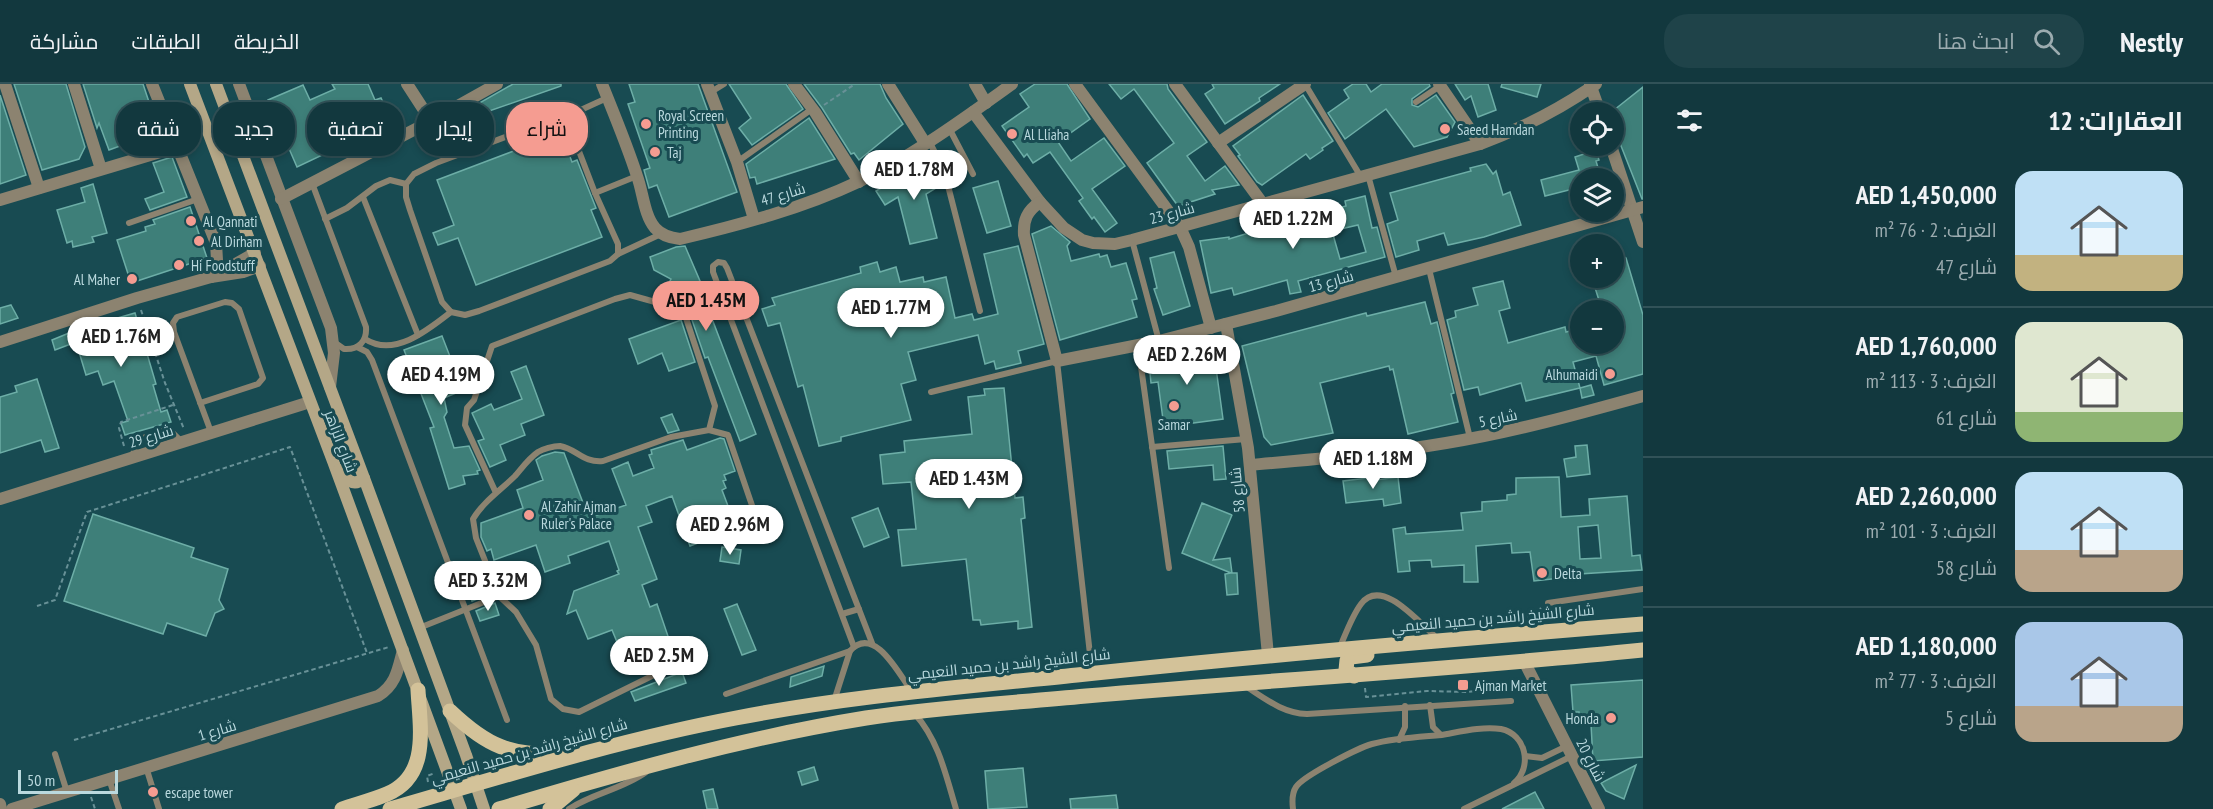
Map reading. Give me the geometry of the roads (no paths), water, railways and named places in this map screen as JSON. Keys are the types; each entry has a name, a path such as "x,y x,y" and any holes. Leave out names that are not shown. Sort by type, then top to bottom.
{"main road":[{"name":"شارع الزاهر","path":"190,84 213,143"},
{"name":"شارع الزاهر","path":"216,84 420,627 484,809"},
{"name":"شارع الزاهر","path":"218,156 461,809"},
{"path":"236,156 249,174"},
{"path":"333,461 348,481 357,483 364,478"},
{"name":"شارع الشيخ راشد بن حميد النعيمي","path":"390,809 672,731 834,702 1268,655 1643,624"},
{"path":"1359,676 1346,670 1347,660 1351,657 1429,648 1446,640"},
{"path":"1589,656 1612,648 1643,643"},
{"path":"499,809 655,765 774,735 912,711 1241,682 1359,676 1643,650"},
{"path":"342,809 388,794 401,786 416,768 420,749 418,690"},
{"path":"450,711 481,738 510,751 577,757"},
{"path":"550,809 577,786"}],"street":[{"path":"5,84 39,188"},
{"path":"74,84 101,169"},
{"path":"152,84 159,102"},
{"path":"239,84 331,328 334,365 330,387"},
{"path":"407,84 419,102"},
{"path":"465,102 497,84"},
{"path":"602,84 637,176 650,218 654,227 662,234"},
{"path":"888,84 927,142"},
{"path":"975,84 986,103"},
{"name":"شارع 47","path":"662,234 680,239 808,203 859,182 949,128 1012,84"},
{"path":"1075,84 1180,227 1189,247 1211,328"},
{"path":"1175,84 1263,204"},
{"path":"1218,143 1305,84"},
{"path":"797,85 859,182"},
{"path":"1440,85 1480,144"},
{"path":"1593,85 1597,102"},
{"name":"شارع 23","path":"972,112 1040,202 1064,228 1082,240 1104,244 1132,240 1480,144 1547,115 1593,85"},
{"path":"708,88 737,162 754,219"},
{"path":"281,199 416,129"},
{"path":"0,200 146,156"},
{"path":"181,156 218,248 213,277"},
{"path":"1615,156 1638,209 1643,242"},
{"path":"1040,202 1024,220 1024,235 1058,361"},
{"name":"شارع 13","path":"1058,361 1211,328 1638,209"},
{"path":"213,277 255,253"},
{"path":"0,342 137,298 260,266"},
{"name":"شارع 58","path":"1226,324 1250,465 1268,655"},
{"name":"شارع 5","path":"1250,465 1418,448 1471,439 1643,396"},
{"name":"شارع 29","path":"0,499 310,402"},
{"name":"شارع 1","path":"12,809 378,696 386,692 396,678 402,647"},
{"name":"شارع 20","path":"1524,661 1599,809"},
{"path":"0,804 2,809"}],"lane":[{"path":"708,88 724,84"},
{"path":"1305,84 1364,176 1396,278"},
{"path":"1416,102 1440,85"},
{"path":"588,107 607,98"},
{"path":"737,162 813,110"},
{"path":"949,128 973,174"},
{"path":"506,136 436,163 414,174 406,184 406,197 442,302 451,312 465,315 479,311 610,261 618,254 662,234"},
{"path":"927,142 945,170 980,311"},
{"path":"581,156 618,244 618,254"},
{"path":"595,193 637,176"},
{"path":"325,219 347,208 376,186 390,180 406,184"},
{"path":"312,183 366,327 365,339 357,347 344,349 333,342"},
{"path":"363,197 417,335"},
{"path":"129,223 198,199"},
{"path":"1132,240 1159,341"},
{"path":"834,702 852,649 842,614 713,270 718,262 726,265 872,643 882,651 912,692"},
{"path":"1429,268 1471,439"},
{"path":"719,287 732,282"},
{"path":"496,493 465,425 467,408 474,400 492,346 615,299 630,295 673,307 685,315 715,406 709,430"},
{"path":"200,403 258,384 263,378 239,309 232,303 225,302 177,317 172,328 211,433"},
{"path":"365,339 375,345 393,345 426,331 451,312"},
{"path":"1138,345 1169,568"},
{"path":"357,347 366,352 372,360 507,720"},
{"path":"931,392 1058,361 1092,673"},
{"path":"662,671 579,712 563,709 551,699 536,645 516,612 499,596 476,538 472,519 478,510 539,451 557,446 567,448 591,462 603,461 671,437 709,430 728,435 758,523"},
{"path":"1152,447 1246,439"},
{"path":"1548,603 1643,589"},
{"path":"1339,649 1359,606 1368,598 1380,595 1392,599 1446,640"},
{"path":"420,627 499,596"},
{"path":"842,614 859,609"},
{"path":"726,694 852,649 860,643 872,643"},
{"path":"1241,682 1275,706 1296,714 1511,700"},
{"path":"1430,705 1433,727 1441,735"},
{"path":"1399,740 1405,727 1405,706"},
{"path":"912,711 930,734 936,746 956,809"},
{"path":"1293,809 1292,795 1301,781 1362,748 1374,743 1441,735 1500,729 1515,737 1525,756 1522,774 1514,783"},
{"path":"1525,756 1542,758 1570,751"},
{"path":"1464,809 1570,751"},
{"path":"55,754 67,792"},
{"path":"569,809 587,799 625,786 655,765"},
{"path":"146,768 159,809"},
{"path":"109,779 119,809"}],"place":[{"name":"Royal Screen Printing","path":"646,124"},
{"name":"Saeed Hamdan","path":"1445,129"},
{"name":"Al Lliaha","path":"1012,134"},
{"name":"Taj","path":"655,152"},
{"name":"Al Qannati","path":"191,221"},
{"name":"Al Dirham","path":"199,241"},
{"name":"Hi Foodstuff","path":"179,265"},
{"name":"Al Maher","path":"132,279"},
{"name":"Alhumaidi","path":"1610,374"},
{"name":"Samar","path":"1174,406"},
{"name":"Al Zahir Ajman Ruler's Palace","path":"529,515"},
{"name":"Delta","path":"1542,573"},
{"name":"Ajman Market","path":"1463,685"},
{"name":"Honda","path":"1611,718"},
{"name":"escape tower","path":"153,792"}]}
